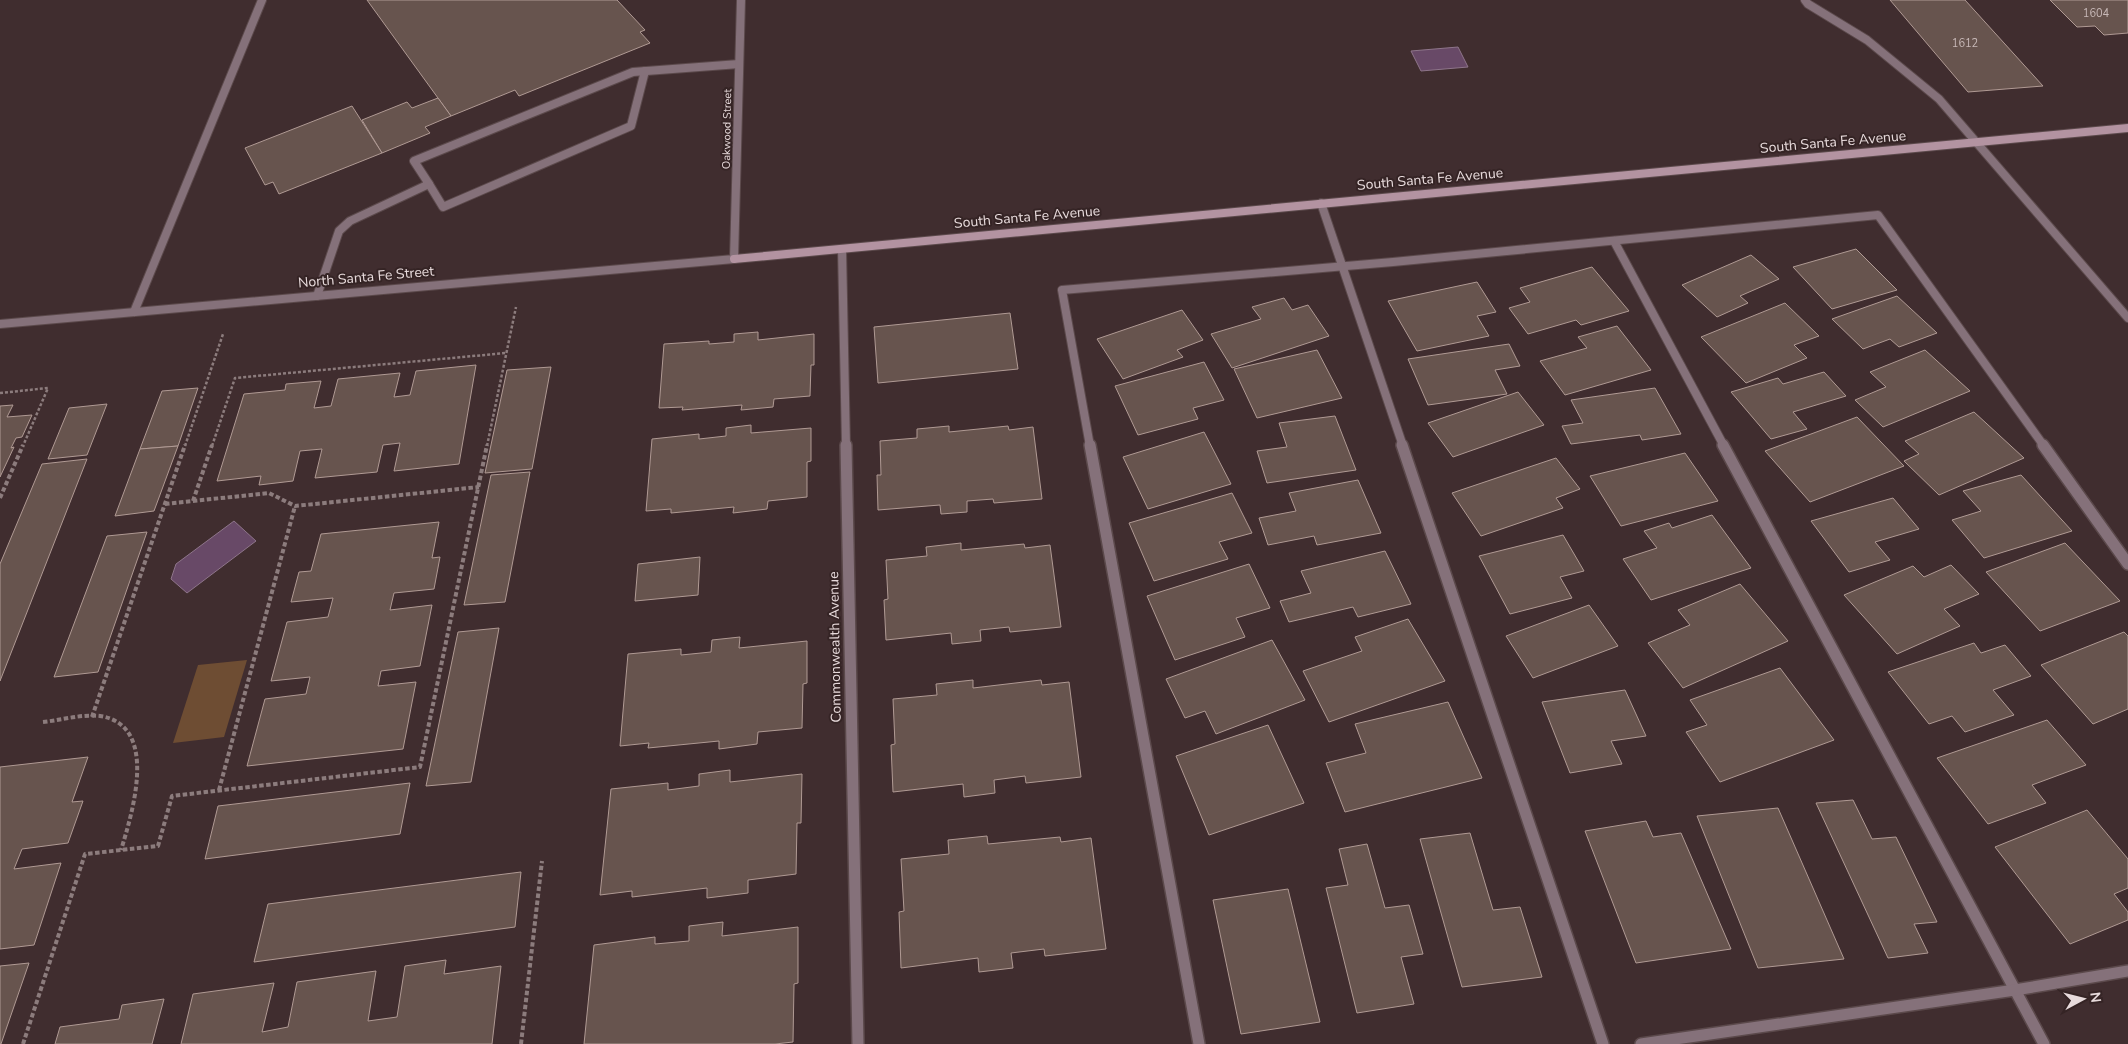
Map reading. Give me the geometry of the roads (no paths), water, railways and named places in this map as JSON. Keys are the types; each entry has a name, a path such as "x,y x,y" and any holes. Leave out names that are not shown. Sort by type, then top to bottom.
{"street":[{"path":"134,312 262,0"},
{"name":"Oakwood Street","path":"734,259 741,0"},
{"path":"1805,0 1808,4 1867,40 1939,99 2128,318"},
{"path":"645,71 631,126 443,207 414,161 634,72 645,71 740,64"},
{"name":"South Santa Fe Avenue","path":"734,259 2128,128"},
{"path":"317,296 339,231 350,221 429,184"},
{"path":"1322,203 1603,1044"},
{"path":"1199,1044 1062,290 1344,267 1878,216 2128,564"},
{"path":"1614,241 2044,1044"},
{"name":"Commonwealth Avenue","path":"842,249 858,1044"},
{"name":"North Santa Fe Street","path":"0,324 734,259"},
{"path":"1641,1044 2015,990 2128,971"}]}
